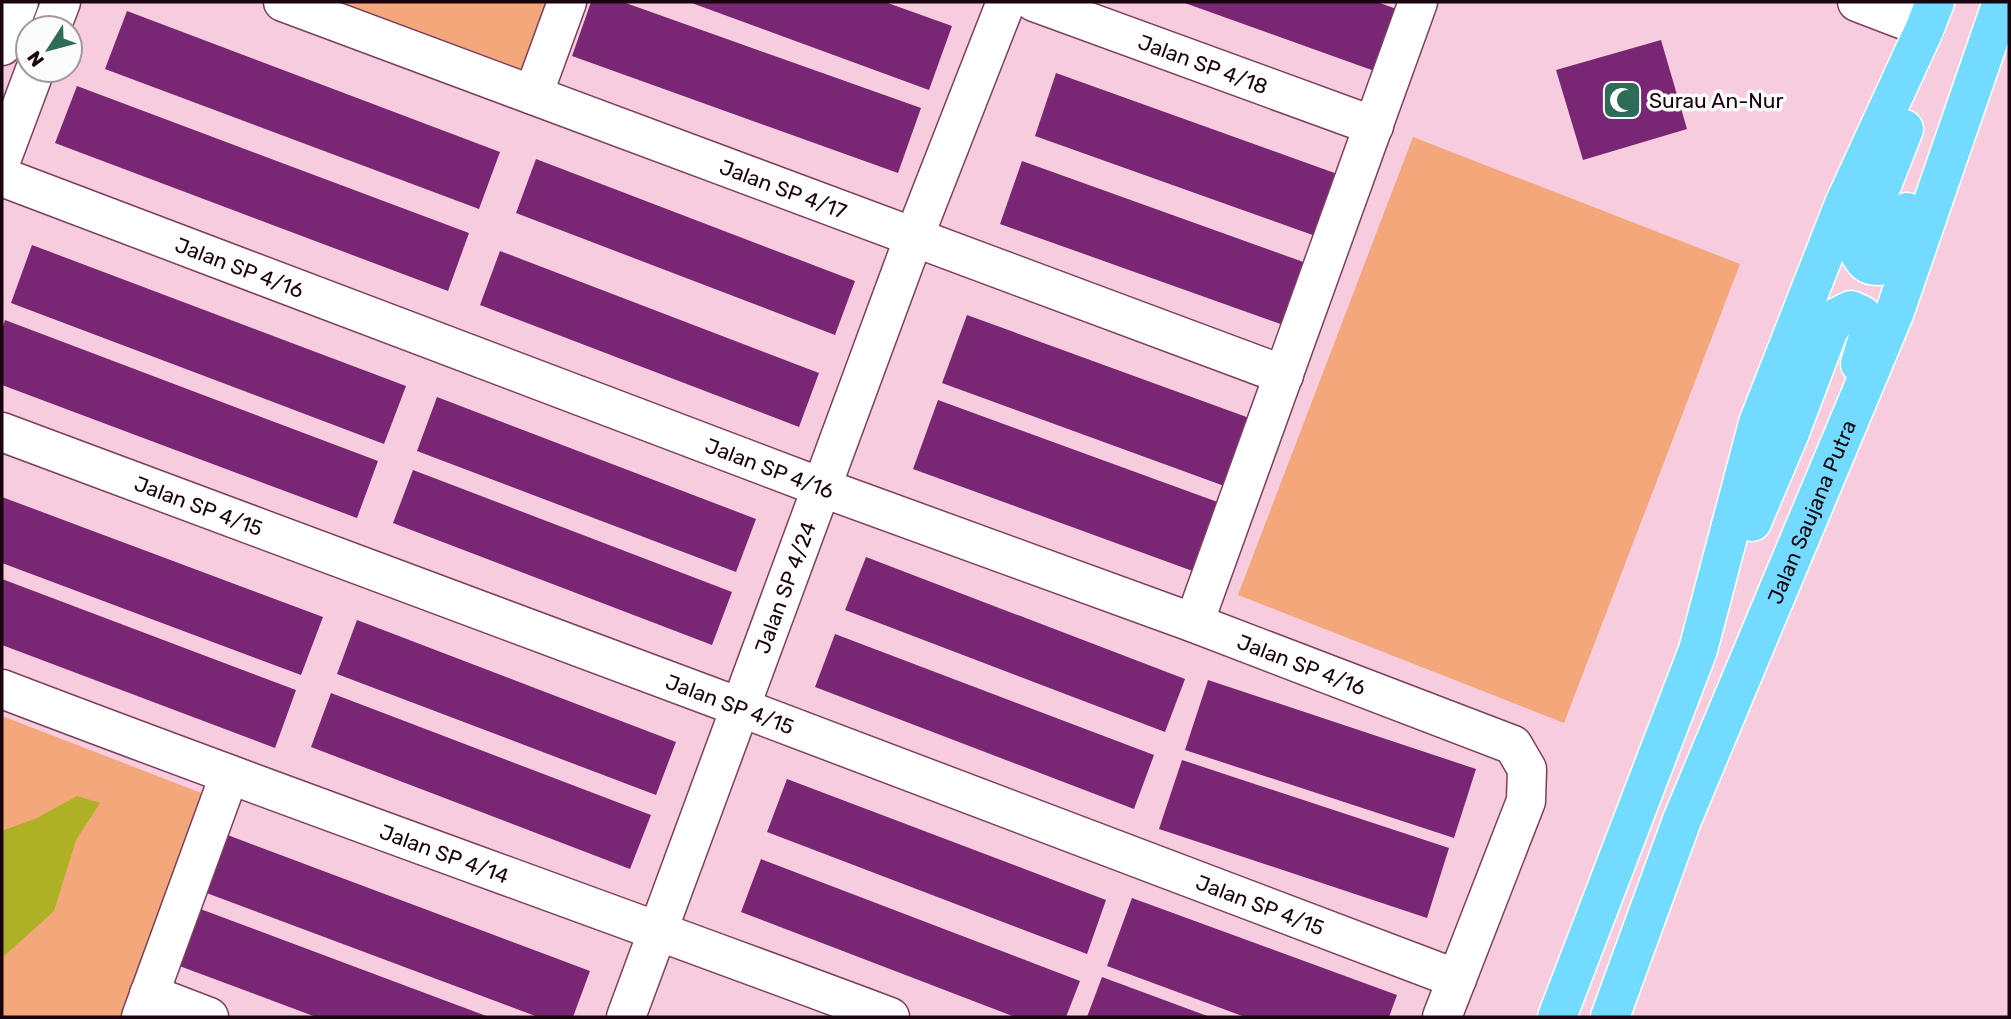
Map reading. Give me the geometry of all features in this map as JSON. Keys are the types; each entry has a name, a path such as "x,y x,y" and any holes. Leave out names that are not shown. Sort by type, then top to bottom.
{"main road":[{"name":"Jalan Saujana Putra","path":"1610,1017 1682,820 1894,314 2001,2"},
{"path":"1930,15 1903,134 1858,251 1870,266 1878,266 1887,256 1987,41"},
{"path":"1698,650 1758,424 1843,204 1930,15"},
{"path":"1556,1017 1698,650 1789,435 1828,332 1837,317 1852,310 1862,314 1871,327 1790,562"}],"street":[{"path":"2,46 19,2"},
{"name":"Jalan SP 4/17","path":"283,2 1284,375"},
{"path":"533,94 567,2"},
{"name":"Jalan SP 4/24","path":"626,1017 914,237 1006,2"},
{"name":"Jalan SP 4/18","path":"1034,2 1374,126"},
{"path":"1194,623 1418,2"},
{"path":"1857,2 1930,15"},
{"path":"2,158 30,84"},
{"name":"Jalan SP 4/16","path":"2,177 823,488 1194,623 1513,745 1527,769 1527,801 1457,979"},
{"name":"Jalan SP 4/15","path":"2,432 1457,979"},
{"name":"Jalan SP 4/14","path":"2,689 229,776 659,930 890,1017"},
{"path":"209,1017 145,1006 229,776"},
{"path":"1441,1017 1457,979"}],"shaded area":[{"path":"329,2 556,2 530,75"},
{"path":"1413,137 1740,264 1564,723 1238,595"},
{"path":"2,716 204,794 124,1017 2,1017"},
{"path":"77,796 100,803 76,840 54,911 2,958 2,831 37,818"}],"building":[{"path":"591,2 623,2 921,108 898,173 572,56"},
{"path":"689,2 885,2 952,26 929,90"},
{"path":"1182,2 1377,2 1402,11 1380,73"},
{"path":"127,11 500,152 479,209 105,69"},
{"name":"Surau An-Nur","path":"1661,40 1687,129 1583,160 1556,70"},
{"path":"1056,73 1343,176 1321,238 1035,136"},
{"path":"77,86 469,233 448,291 55,143"},
{"path":"536,159 855,281 835,335 516,213"},
{"path":"1022,161 1309,264 1286,326 1000,224"},
{"path":"32,245 406,386 384,444 11,303"},
{"path":"500,251 819,373 799,427 480,305"},
{"path":"967,315 1252,419 1227,487 942,383"},
{"path":"5,320 378,461 357,518 2,385 2,329"},
{"path":"437,397 756,519 736,572 417,451"},
{"path":"938,400 1223,504 1198,573 913,469"},
{"path":"413,470 732,592 712,645 393,523"},
{"path":"2,497 323,617 301,675 2,563"},
{"path":"866,557 1185,679 1165,732 845,610"},
{"path":"2,579 296,690 275,748 2,645"},
{"path":"357,620 676,742 656,795 337,674"},
{"path":"835,634 1154,755 1134,809 815,687"},
{"path":"1208,680 1476,769 1454,838 1185,750"},
{"path":"331,693 651,815 630,869 311,747"},
{"path":"1182,760 1449,848 1427,918 1159,829"},
{"path":"787,779 1106,900 1087,954 767,832"},
{"path":"217,831 590,971 573,1017 538,1017 196,889"},
{"path":"761,859 1080,981 1066,1017 1015,1017 741,912"},
{"path":"1132,898 1397,995 1389,1017 1245,1017 1107,966"},
{"path":"187,904 489,1017 316,1017 166,961"},
{"path":"1102,977 1210,1017 1087,1017"}],"place":[{"name":"Surau An-Nur","path":"1622,100"}]}
